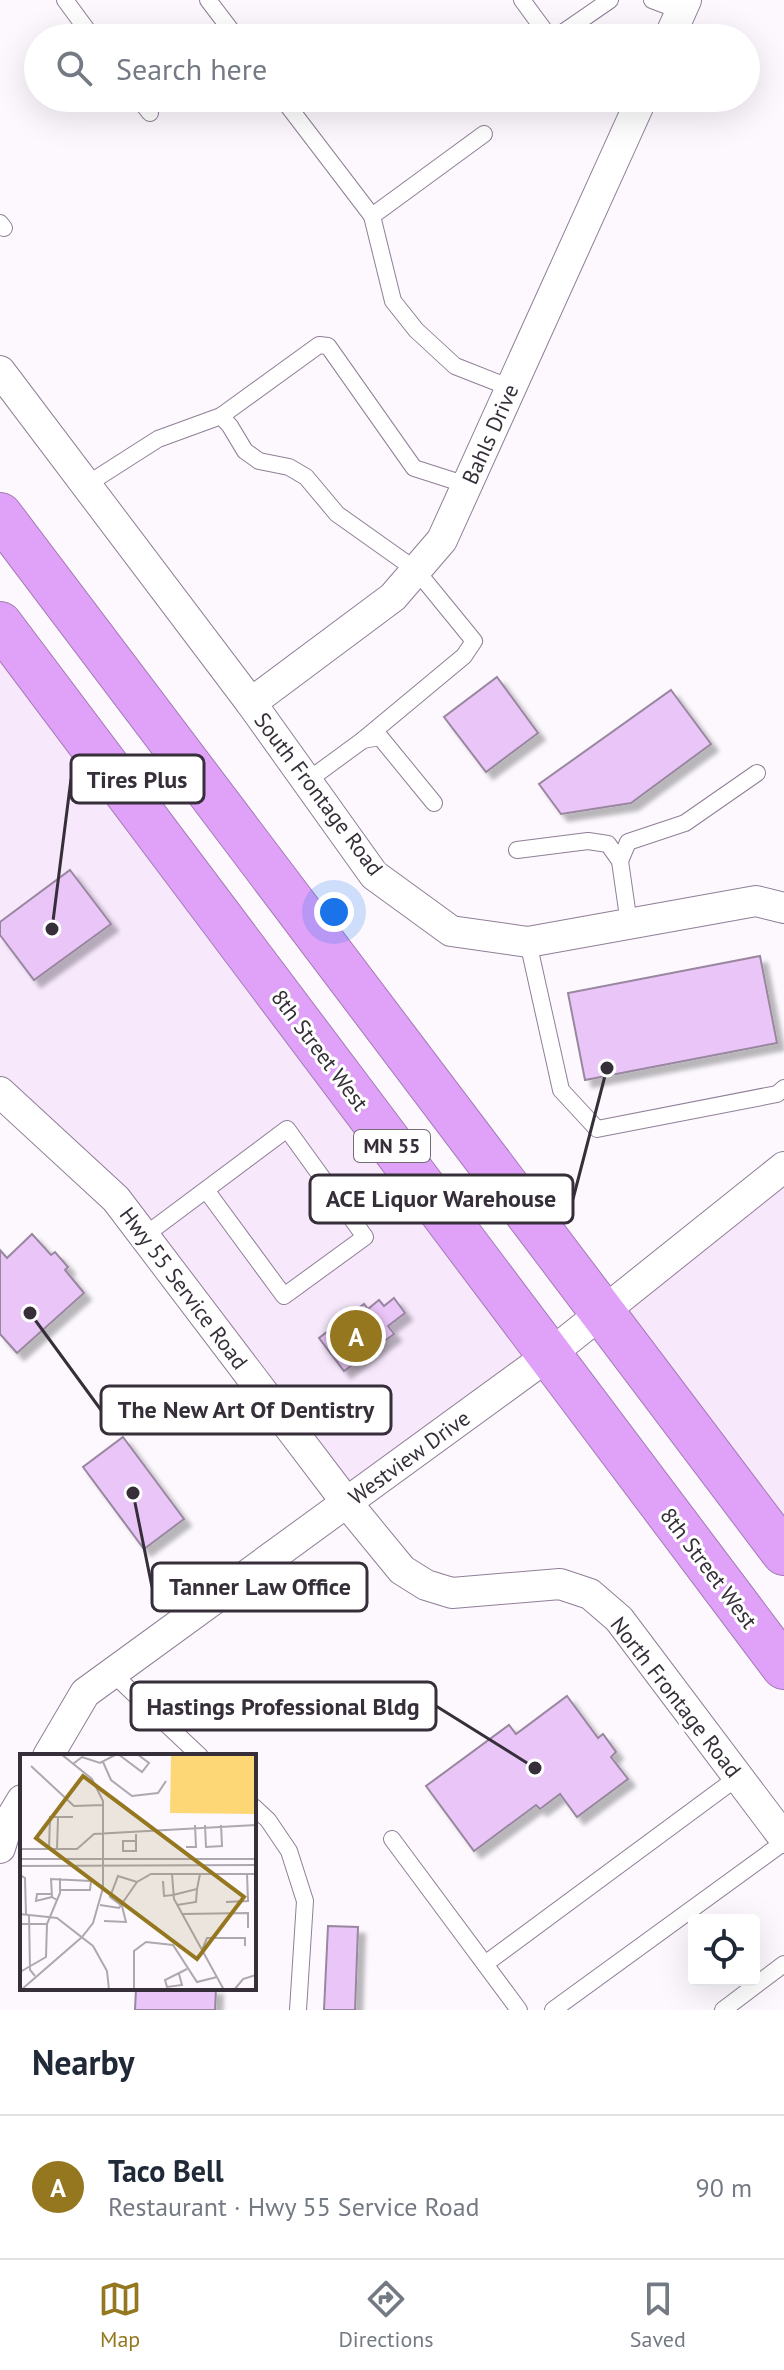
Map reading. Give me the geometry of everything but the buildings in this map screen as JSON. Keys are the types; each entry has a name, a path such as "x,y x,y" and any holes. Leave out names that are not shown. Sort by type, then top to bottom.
{"highway":[{"name":"MN 55","path":"0,515 784,1553"},
{"name":"8th Street West","path":"0,624 784,1667"}],"street":[{"name":"Bahls Drive","path":"251,703 393,597 442,540 636,112"},
{"name":"South Frontage Road","path":"0,371 251,703 374,875 451,931 528,942 756,901 784,908"},
{"name":"Hwy 55 Service Road","path":"0,1092 116,1199 347,1503"},
{"name":"Westview Drive","path":"49,1754 85,1693 549,1355 784,1167"},
{"name":"North Frontage Road","path":"347,1503 402,1570 426,1585 452,1593 560,1584 590,1594 619,1619 784,1840"},
{"path":"0,1848 7,1825 20,1803"}],"lane":[{"path":"65,0 83,24"},
{"path":"208,0 226,24"},
{"path":"522,0 541,24"},
{"path":"573,24 610,0"},
{"path":"652,0 679,16"},
{"path":"293,112 372,216 393,301 416,330 455,366 511,388"},
{"path":"372,216 484,134"},
{"path":"86,485 158,439 221,416 319,345 328,346 414,468 467,485"},
{"path":"221,416 245,451 259,461 289,467 306,477 337,514 416,570 474,641 464,656 363,740 307,781"},
{"path":"363,740 380,737 434,803"},
{"path":"620,861 628,842 685,823 757,773"},
{"path":"517,850 588,841 608,844 620,861 629,924"},
{"path":"528,942 561,1090 597,1129 777,1094 784,1088"},
{"path":"144,1236 287,1129 365,1237 284,1296 206,1190"},
{"path":"113,1674 198,1754"},
{"path":"485,1964 738,1777"},
{"path":"256,1809 268,1820 289,1851 305,1901 298,2010"},
{"path":"392,1839 519,2010"},
{"path":"553,2010 784,1840"},
{"path":"723,2010 784,1964"}],"shaded area":[{"path":"0,624 549,1355 347,1503 116,1199 0,1092"},
{"path":"784,1167 784,1553 603,1313"}],"place":[{"name":"Tires Plus","path":"52,929"},
{"name":"ACE Liquor Warehouse","path":"607,1068"},
{"name":"The New Art Of Dentistry","path":"30,1313"},
{"name":"Taco Bell","path":"356,1336"},
{"name":"Tanner Law Office","path":"133,1493"},
{"name":"Hastings Professional Bldg","path":"535,1768"}]}
